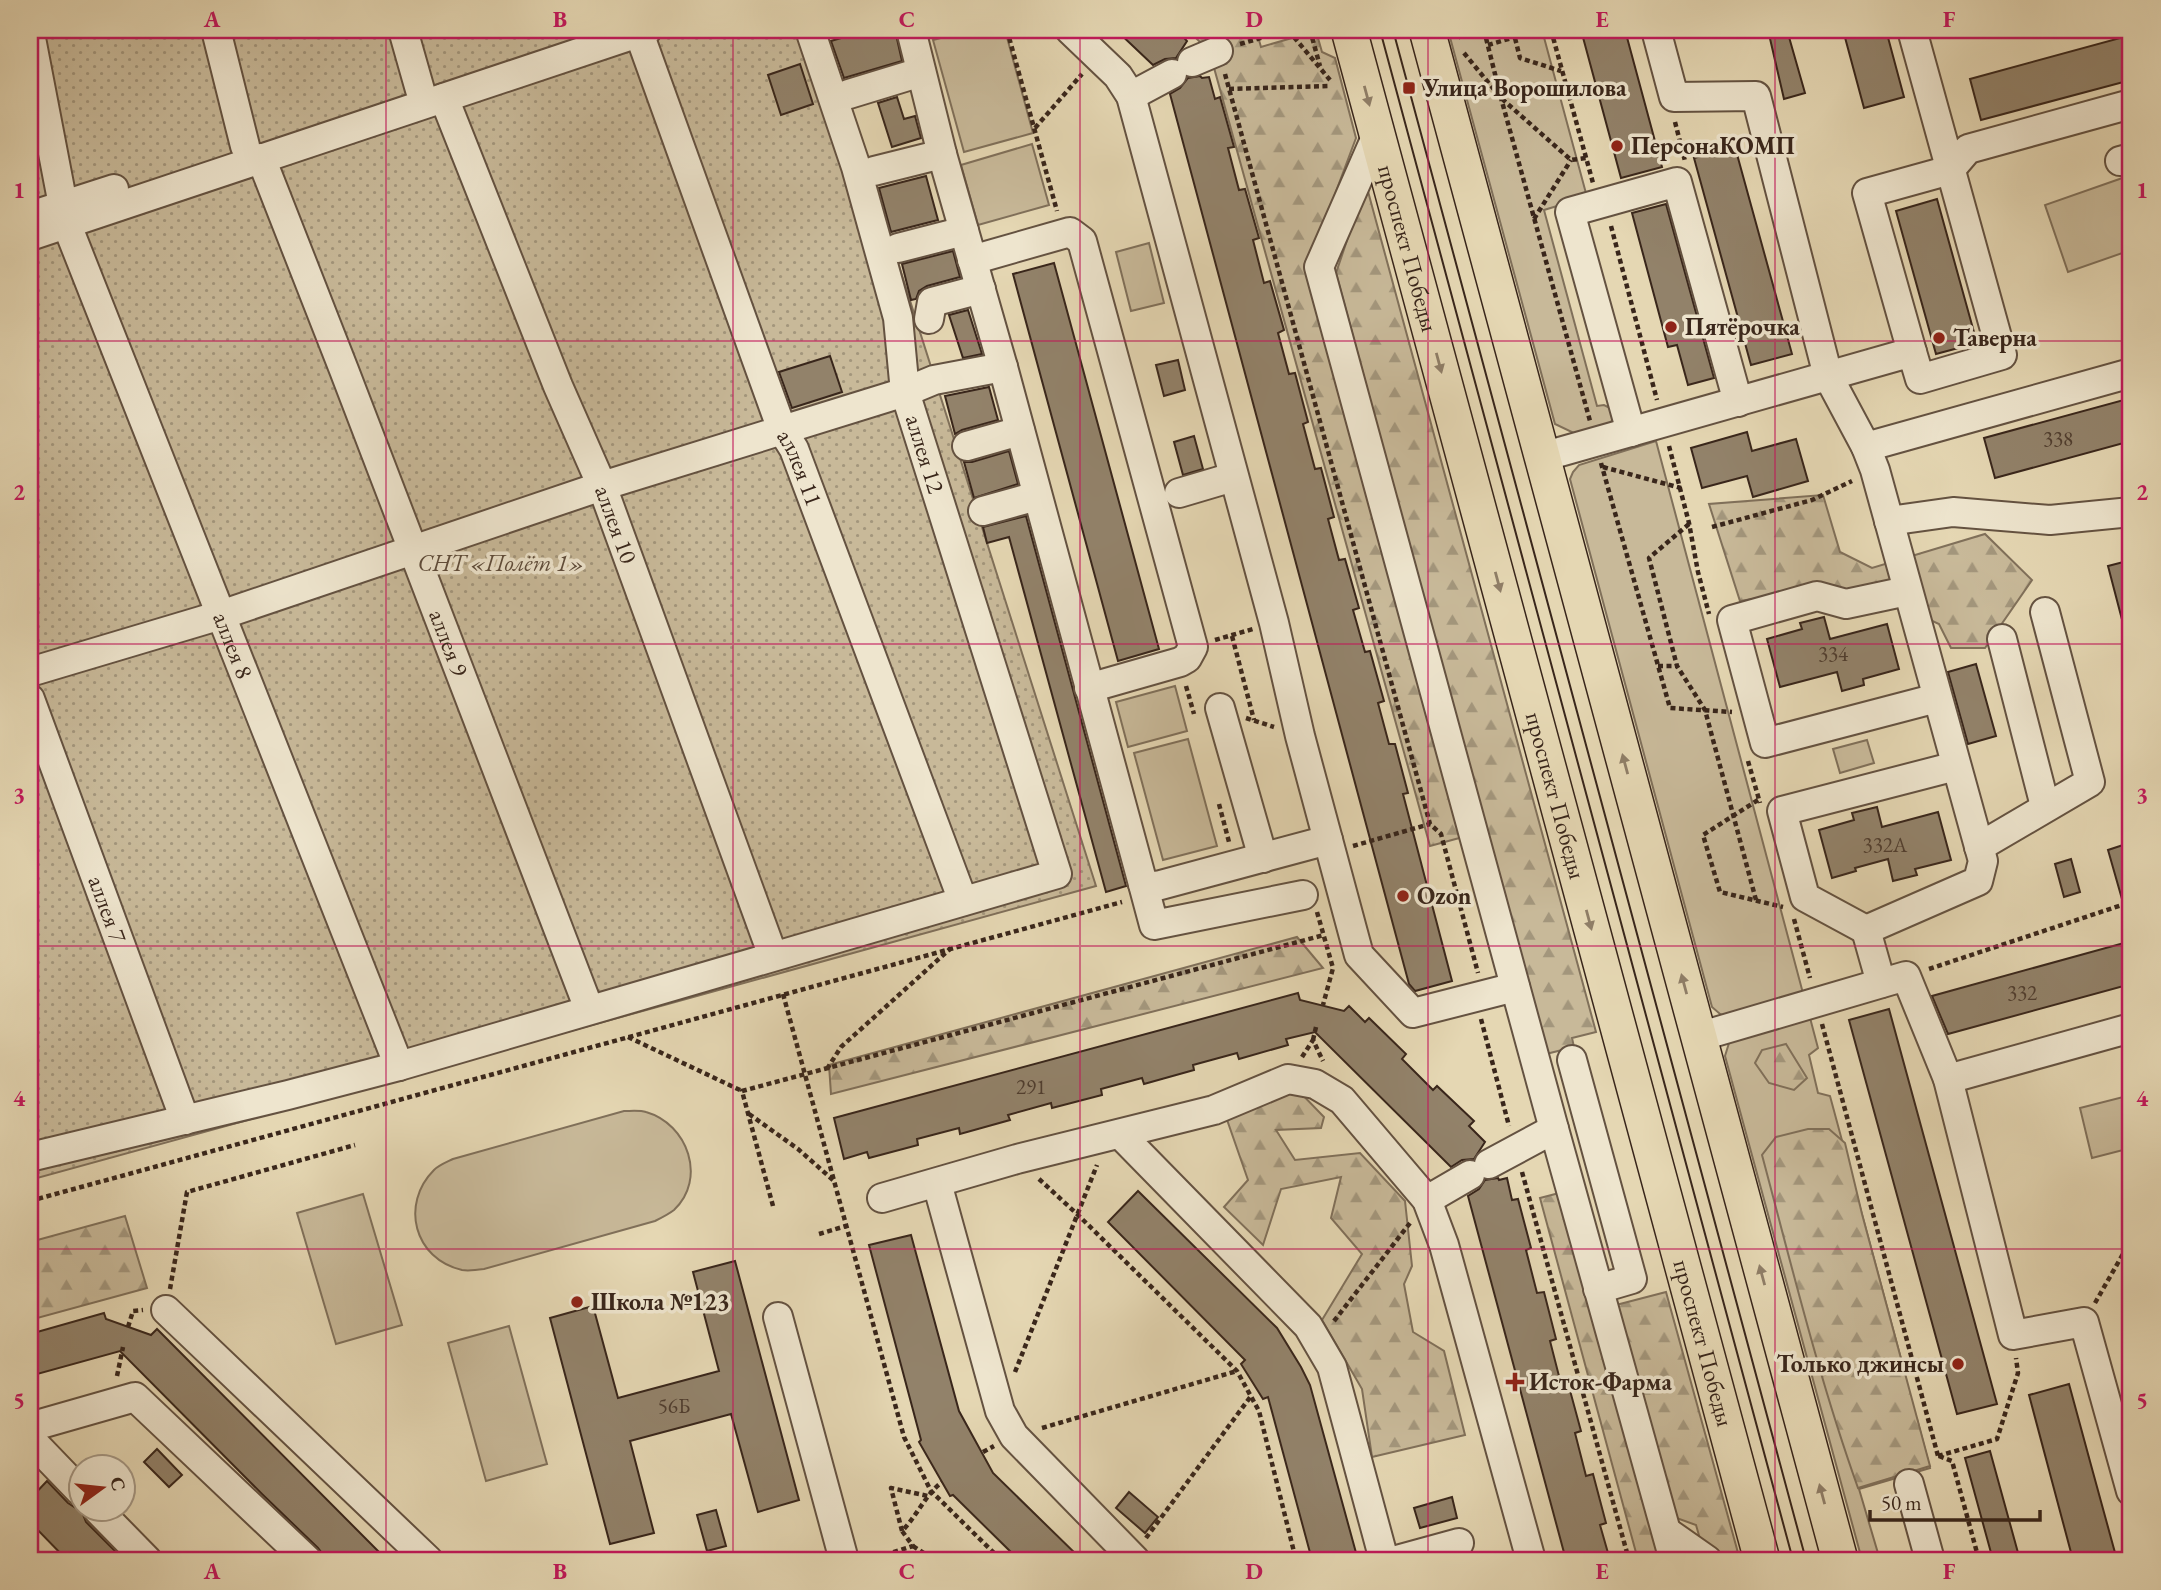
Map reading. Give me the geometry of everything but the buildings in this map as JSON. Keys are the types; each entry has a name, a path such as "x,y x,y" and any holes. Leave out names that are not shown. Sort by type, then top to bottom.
{"main road":[{"name":"проспект Победы","path":"1349,30 1762,1560"},
{"path":"1427,30 1840,1560"}],"street":[{"name":"аллея 9","path":"216,30 253,152 414,550 589,1009"},
{"name":"аллея 10","path":"403,30 602,486 773,956"},
{"path":"432,94 589,30"},
{"name":"аллея 12","path":"810,30 856,167 898,318 905,392 1057,874 963,901"},
{"path":"911,30 942,153 1003,367 1154,925 1303,895"},
{"path":"1070,30 1118,76 1131,96 1274,623 1300,736 1359,955 1413,1013 1515,987"},
{"path":"1656,30 1674,97 1756,96 1828,376 1870,458 1983,861 1978,881 1866,930"},
{"path":"1912,30 1950,170 2002,355 1920,379 1867,193 1950,170 1968,149 2131,104"},
{"path":"30,236 65,215 253,152 432,94 643,31"},
{"name":"аллея 11","path":"643,31 782,430 794,449 963,901"},
{"name":"аллея 8","path":"30,33 65,215 399,1066"},
{"path":"1131,96 1218,51"},
{"path":"849,94 921,72"},
{"path":"1377,135 1319,267 1674,1560"},
{"path":"874,171 942,153"},
{"path":"1631,432 1570,212 1677,182 1738,402"},
{"path":"30,216 65,215"},
{"path":"898,248 964,231"},
{"path":"972,260 1070,232 1082,242 1193,647 1187,658 1180,663 1089,688"},
{"path":"929,319 932,302 981,289"},
{"path":"1542,457 1599,455 1631,432 1912,352"},
{"path":"30,672 221,615 602,486 905,392 934,380 1003,367"},
{"path":"1870,458 2131,373"},
{"path":"967,446 1020,431"},
{"path":"1179,493 1233,477"},
{"path":"983,511 1038,496"},
{"path":"1889,521 1953,512 2050,520 2131,512"},
{"path":"1907,592 1846,604 1816,596 1732,620 1765,743 1937,698"},
{"path":"1979,847 2090,782 2045,612"},
{"path":"2002,639 2045,806"},
{"name":"аллея 7","path":"30,699 185,1120"},
{"path":"1220,708 1263,858"},
{"path":"1956,766 1782,811 1805,897 1866,930 1948,1079 2013,1335 2084,1322 2131,1491"},
{"path":"1145,889 1328,841"},
{"path":"30,1157 399,1066 963,901"},
{"path":"1698,1037 1894,979"},
{"path":"1948,1079 2131,1028"},
{"path":"1572,1059 1632,1279 1598,1289"},
{"path":"882,1198 1017,1159 1214,1110 1288,1079 1315,1084 1342,1100 1427,1200 1444,1245 1531,1560"},
{"path":"1427,1200 1554,1129"},
{"path":"1114,1136 1308,1326 1332,1367 1384,1560"},
{"path":"937,1183 1000,1411 1014,1436 1134,1558"},
{"path":"166,1310 428,1560"},
{"path":"778,1317 844,1560"},
{"path":"30,1427 135,1397 307,1560"},
{"path":"30,1439 66,1476"},
{"path":"1909,1484 1930,1560"},
{"path":"112,1524 148,1560"},
{"path":"1667,1532 1706,1560"},
{"path":"1397,1560 1460,1543"}],"path":[{"path":"1229,89 1329,83 1321,69 1288,30 1218,51 1430,824 1441,834 1481,985 1478,1007 1629,1560"},
{"path":"1310,30 1321,69"},
{"path":"1484,30 1670,708 1735,713"},
{"path":"1513,30 1520,58 1562,71"},
{"path":"1551,30 1593,183 1605,183"},
{"path":"1488,45 1515,37"},
{"path":"1463,51 1501,98 1571,160 1586,158"},
{"path":"1034,129 1098,57"},
{"path":"1673,116 1686,165"},
{"path":"1534,219 1571,160"},
{"path":"1599,455 1681,488"},
{"path":"1712,527 1812,500 1870,458"},
{"path":"1689,523 1650,558 1677,666 1705,710 1756,900"},
{"path":"1193,647 1274,623"},
{"path":"1232,636 1254,720"},
{"path":"1658,666 1677,666"},
{"path":"1759,799 1703,835 1720,892 1791,908"},
{"path":"30,1201 951,948 1145,889"},
{"path":"1894,979 2131,902"},
{"path":"627,1037 742,1091 1324,935"},
{"path":"827,1069 841,1047 951,948"},
{"path":"1323,1005 1332,972"},
{"path":"783,994 904,1437 930,1493 1001,1560"},
{"path":"1312,1040 1316,1027"},
{"path":"742,1091 773,1206"},
{"path":"748,1114 798,1149 834,1180"},
{"path":"1000,1411 1077,1214 1114,1136"},
{"path":"166,1310 187,1192 355,1145"},
{"path":"1017,1159 1237,1371 1259,1411 1296,1560"},
{"path":"1318,1342 1427,1200"},
{"path":"819,1234 846,1226"},
{"path":"2084,1322 2131,1240"},
{"path":"1979,1560 1952,1461 1938,1456 1997,1439 2018,1374 2013,1335"},
{"path":"983,1452 1014,1436 1237,1371"},
{"path":"1247,1386 1253,1382"},
{"path":"1134,1558 1251,1396"},
{"path":"902,1531 930,1493 942,1482"},
{"path":"930,1493 891,1488 902,1531 913,1546 934,1560"},
{"path":"30,1546 44,1560"},
{"path":"867,1560 913,1546"}],"green space":[{"name":"СНТ «Полёт 1»","path":"30,30 824,30 1096,886 30,1180"},
{"path":"971,30 1005,30 1033,133 964,152 933,40"},
{"path":"1188,30 1256,30 1261,47 1316,31 1322,52 1335,58 1356,138 1307,269 1463,837 1430,846 1211,57"},
{"path":"1448,30 1542,30 1587,197 1544,210 1597,406 1604,405 1612,409 1614,416 1608,429 1580,436 1555,424"},
{"path":"1032,144 1049,205 978,225 961,165"},
{"path":"2131,175 2131,250 2068,272 2045,205"},
{"path":"1366,184 1596,1032 1572,1038 1574,1047 1546,1054 1336,273"},
{"path":"1149,243 1164,303 1131,311 1116,252"},
{"path":"1656,441 1804,997 1727,1017 1712,1007 1570,479 1579,465"},
{"path":"1823,495 1840,552 1872,568 1985,534 2032,580 1985,648 1951,648 1939,624 1898,605 1826,587 1740,601 1709,504"},
{"path":"1175,686 1187,731 1128,747 1116,702"},
{"path":"1188,739 1217,846 1163,860 1134,753"},
{"path":"1867,740 1874,763 1840,773 1833,749"},
{"path":"1297,937 1323,968 831,1094 829,1065"},
{"path":"1809,1014 1818,1048 1809,1055 1818,1093 1830,1096 1904,1370 1895,1379 1905,1416 1917,1419 1930,1468 1859,1489 1880,1560 1862,1560 1725,1056 1729,1043 1734,1038"},
{"path":"1786,1044 1807,1078 1794,1090 1769,1083 1755,1063 1762,1050"},
{"path":"1293,1085 1324,1117 1321,1128 1276,1130 1295,1160 1360,1153 1405,1201 1412,1266 1404,1284 1413,1332 1444,1351 1465,1435 1372,1457 1362,1389 1322,1320 1362,1254 1331,1218 1341,1177 1281,1189 1263,1245 1224,1207 1248,1180 1224,1111"},
{"path":"2131,1095 2131,1148 2092,1158 2080,1108"},
{"path":"624,1111 644,1111 661,1118 682,1140 691,1169 689,1183 684,1197 670,1213 655,1221 478,1270 462,1270 446,1264 433,1255 423,1242 417,1229 417,1198 423,1184 438,1167 453,1159"},
{"path":"1808,1129 1829,1129 1845,1143 1930,1466 1858,1488 1818,1364 1762,1155 1776,1137"},
{"path":"1563,1192 1664,1560 1638,1560 1540,1198"},
{"path":"363,1194 402,1325 336,1344 297,1213"},
{"path":"125,1216 147,1288 30,1320 30,1242"},
{"path":"1666,1292 1740,1560 1728,1560 1700,1539 1696,1525 1671,1516 1616,1305"},
{"path":"509,1326 547,1464 486,1481 448,1343"}],"tram line":[{"path":"1380,30 1793,1560"},
{"path":"1393,30 1806,1560"}],"place":[{"name":"Улица Ворошилова","path":"1409,88"},
{"name":"ПерсонаКОМП","path":"1617,146"},
{"name":"Пятёрочка","path":"1671,327"},
{"name":"Таверна","path":"1939,338"},
{"name":"Ozon","path":"1403,896"},
{"name":"Школа №123","path":"577,1302"},
{"name":"Только джинсы","path":"1958,1364"},
{"name":"Исток-Фарма","path":"1515,1382"}]}
